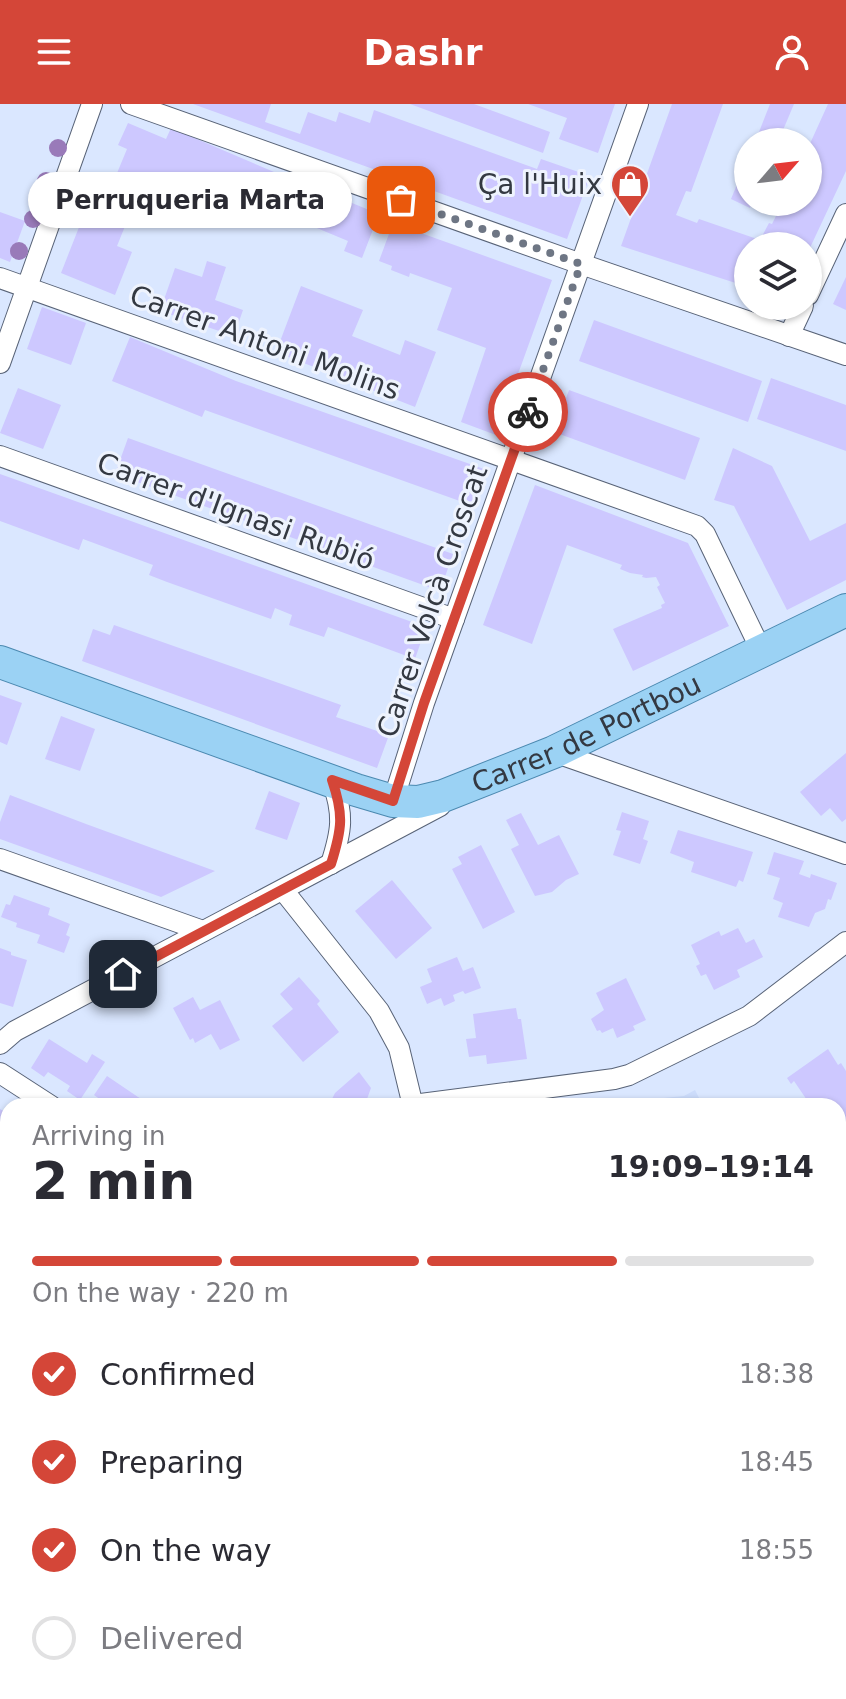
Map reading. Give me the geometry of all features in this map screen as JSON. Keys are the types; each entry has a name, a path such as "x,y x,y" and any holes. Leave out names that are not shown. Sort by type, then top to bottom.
{"main road":[{"name":"Carrer de Portbou","path":"497,776 554,752 846,610"},
{"path":"0,662 393,801 418,802 443,796 497,776"}],"street":[{"path":"0,363 92,104"},
{"path":"131,104 846,355"},
{"name":"Carrer Volcà Croscat","path":"393,801 454,619 638,104"},
{"path":"822,265 846,214"},
{"name":"Carrer Antoni Molins","path":"0,278 697,526 705,534 761,650"},
{"path":"789,336 796,320"},
{"name":"Carrer d'Ignasi Rubió","path":"0,456 454,619"},
{"path":"554,752 846,854"},
{"name":"Carrer de Portbou","path":"5,1034 497,776"},
{"path":"331,864 341,832 338,799 332,780"},
{"path":"0,859 203,931"},
{"path":"283,890 379,1011 399,1048 411,1098"},
{"path":"469,1098 629,1075 749,1016 846,942"},
{"path":"0,1073 39,1098"}],"shaded area":[{"path":"695,1090 699,1098 664,1098 684,1096"}],"building":[{"path":"193,104 271,104 265,122 300,134 308,112 336,122 339,112 370,123 374,110 537,169 541,159 590,176 567,239"},
{"path":"410,104 474,104 550,132 543,153"},
{"path":"528,104 615,104 598,153 559,139 567,118"},
{"path":"672,104 723,104 691,192 686,191 676,215 737,232 734,232 734,282 621,246"},
{"path":"770,104 794,104 784,128 761,128"},
{"path":"828,104 846,104 846,171 817,232 764,232 776,216 822,216 822,128 817,128"},
{"path":"128,123 166,139 171,128 274,172 255,217 230,206 221,227 184,211 190,195 150,178 145,190 115,178 127,149 118,145"},
{"path":"96,184 136,199 117,246 132,252 115,295 61,273"},
{"path":"315,188 379,214 362,258 344,251 348,241 300,221 299,225 273,215 283,190 309,201"},
{"path":"0,212 25,221 10,262 0,258"},
{"path":"393,223 552,280 496,435 461,422 486,348 437,330 452,288 410,273 409,277 379,261"},
{"path":"207,261 226,267 215,300 243,310 234,336 160,311 175,268 202,277"},
{"path":"846,277 846,310 833,304"},
{"path":"301,286 363,310 352,336 400,355 405,340 436,352 415,407 276,352"},
{"path":"42,307 86,323 71,365 27,349"},
{"path":"594,320 762,381 748,422 579,361"},
{"path":"130,337 236,381 484,469 471,505 205,410 202,417 112,381"},
{"path":"771,378 846,405 846,451 757,419"},
{"path":"18,388 61,405 43,449 0,433"},
{"path":"569,390 700,438 685,480 554,432"},
{"path":"128,438 453,554 440,591 115,474"},
{"path":"733,448 772,466 810,541 846,523 846,580 787,610 734,506 714,500"},
{"path":"0,474 426,627 415,659 328,627 324,637 289,625 292,615 275,608 271,619 167,582 149,575 153,565 83,539 79,550 0,521"},
{"path":"535,485 688,543 729,626 633,671 613,629 662,608 661,605 665,603 656,577 646,578 630,573 620,569 622,565 567,545 532,644 483,625"},
{"path":"114,625 341,705 336,717 389,735 377,768 82,661 93,629 110,635"},
{"path":"0,695 22,703 7,745 0,742"},
{"path":"61,716 95,729 80,771 45,759"},
{"path":"846,753 846,819 842,822 830,808 821,816 800,792"},
{"path":"269,791 300,803 287,840 255,829"},
{"path":"10,795 215,871 161,897 0,839 0,822"},
{"path":"622,812 649,821 643,839 648,841 640,864 613,855 621,831 616,830"},
{"path":"521,813 538,845 559,835 579,874 552,892 535,896 511,849 519,845 506,820"},
{"path":"678,830 753,852 743,882 739,880 736,887 691,872 694,862 670,853"},
{"path":"481,845 515,912 483,929 452,869 462,864 458,857"},
{"path":"774,852 804,861 799,874 810,878 811,874 837,883 831,900 828,899 825,909 815,913 809,927 778,917 783,903 773,899 780,878 767,874"},
{"path":"392,880 432,928 396,959 355,911"},
{"path":"14,895 50,908 48,915 70,924 66,935 70,937 64,953 37,943 40,935 16,927 17,923 1,917"},
{"path":"738,928 746,943 754,939 763,957 737,970 740,977 714,990 706,974 701,976 696,966 700,964 691,945 719,931 721,936"},
{"path":"0,948 27,960 13,1007 0,1003"},
{"path":"457,957 463,971 473,967 481,988 453,995 455,1001 444,1006 441,998 427,1004 420,987 432,982 427,969"},
{"path":"299,977 320,1001 317,1004 339,1032 303,1062 272,1026 293,1009 280,994"},
{"path":"626,978 646,1020 633,1026 635,1030 617,1038 613,1028 602,1033 597,1031 591,1019 604,1010 596,993"},
{"path":"193,997 200,1010 220,1000 240,1040 220,1050 211,1034 195,1043 193,1038 190,1040 173,1008"},
{"path":"516,1008 518,1019 521,1019 527,1059 487,1064 486,1055 469,1057 466,1039 476,1038 473,1014"},
{"path":"49,1039 87,1063 92,1054 105,1062 81,1098 67,1091 70,1086 48,1072 44,1077 31,1068"},
{"path":"828,1049 846,1071 846,1098 806,1098 794,1081 791,1084 787,1078"},
{"path":"359,1072 371,1088 367,1098 332,1098"},
{"path":"107,1076 140,1098 98,1098 94,1095"}],"way so far":[{"path":"401,200 581,264 528,412"}],"place":[{"name":"Perruqueria Marta","path":"401,200"},
{"name":"Ça l'Huix","path":"630,218"}],"route":[{"path":"123,974 331,864 341,832 338,799 332,780 393,801 424,703 528,412"}]}
